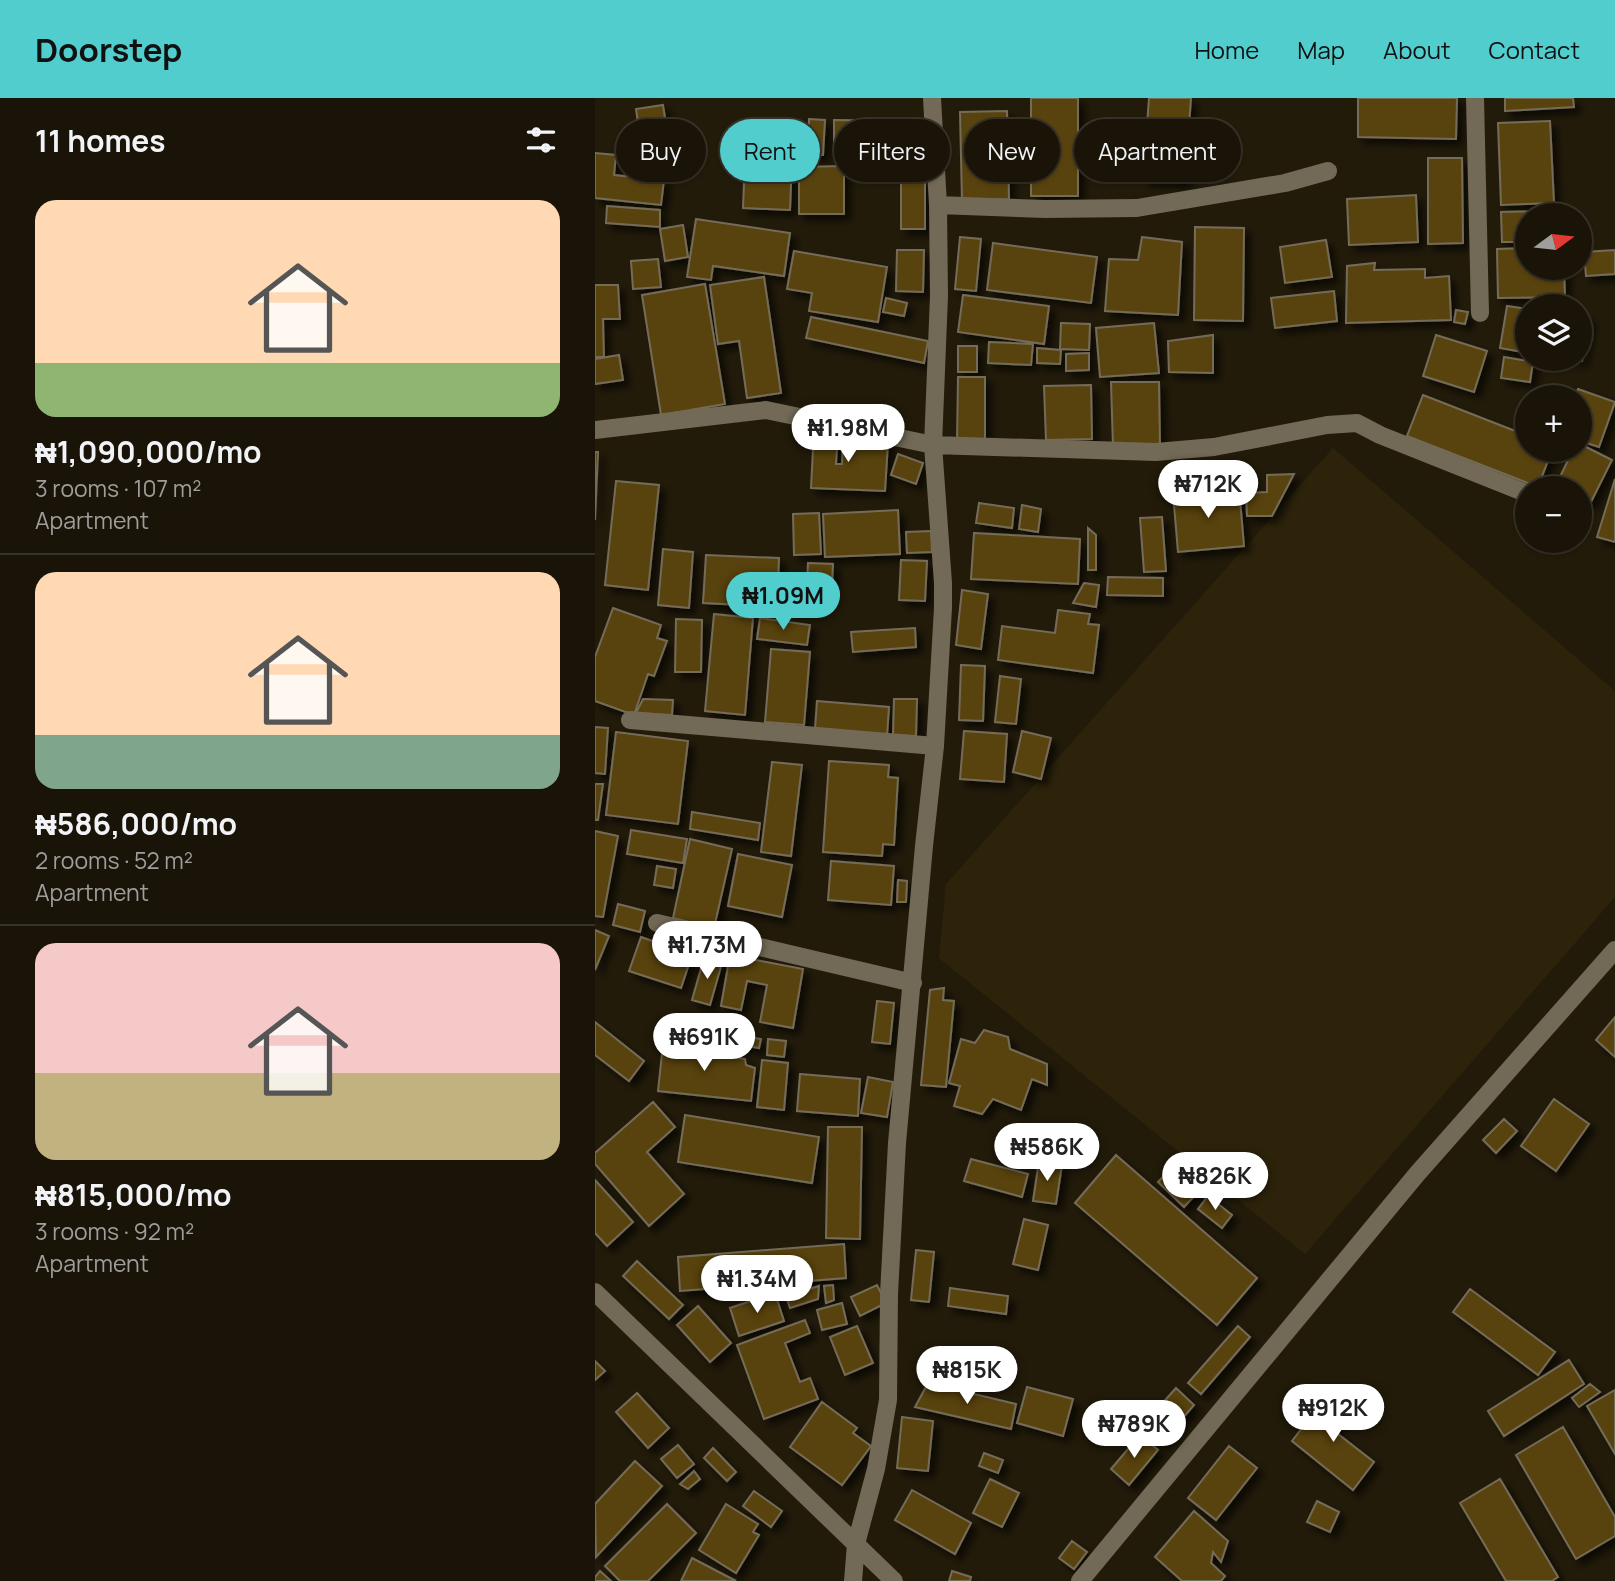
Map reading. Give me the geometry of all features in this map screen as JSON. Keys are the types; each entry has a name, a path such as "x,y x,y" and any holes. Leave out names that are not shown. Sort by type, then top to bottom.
{"street":[{"path":"853,1581 856,1544 876,1469 888,1400 889,1294 896,1157 923,846 935,746 943,583 933,445 939,296 939,205 932,98"},
{"path":"1475,98 1480,313"},
{"path":"939,205 1045,209 1137,208 1285,183 1328,171"},
{"path":"595,430 766,410 933,445 1156,452 1214,447 1327,425 1357,423 1380,435 1515,489"},
{"path":"630,720 935,746"},
{"path":"657,923 913,983"},
{"path":"1080,1581 1417,1174 1615,950"},
{"path":"595,1293 894,1581"}],"shaded area":[{"path":"1333,448 1615,691 1615,897 1305,1254 939,958 946,884"}],"building":[{"path":"1031,98 1078,98 1078,119 1074,119 1074,182 1078,182 1078,196 1031,196 1031,182 1060,182 1060,119 1031,119"},
{"path":"1149,98 1191,98 1190,119 1147,119"},
{"path":"1358,98 1457,98 1456,139 1358,137"},
{"path":"1505,98 1573,98 1574,107 1505,111"},
{"path":"663,105 665,119 637,119 636,109"},
{"path":"1007,111 1007,119 964,119 964,182 1009,182 1009,199 962,201 960,112"},
{"path":"820,120 825,120 823,155 820,155"},
{"path":"1550,121 1554,203 1501,205 1498,123"},
{"path":"595,153 616,155 616,182 664,182 661,205 595,198"},
{"path":"1428,158 1462,158 1463,243 1428,244"},
{"path":"834,166 834,182 844,182 844,214 799,214 799,182 820,182 820,167"},
{"path":"744,182 791,182 790,210 743,208"},
{"path":"901,182 925,182 925,229 901,229"},
{"path":"1416,195 1418,242 1349,245 1347,199"},
{"path":"607,206 660,210 660,227 606,223"},
{"path":"1501,212 1515,212 1515,242 1502,242"},
{"path":"696,219 790,233 784,276 713,266 711,280 687,277"},
{"path":"683,225 688,257 665,261 660,229"},
{"path":"1195,227 1244,228 1243,321 1194,320"},
{"path":"960,237 981,239 976,291 955,289"},
{"path":"1142,237 1182,242 1178,315 1105,311 1109,259 1138,260"},
{"path":"1326,240 1332,277 1285,283 1280,247"},
{"path":"993,243 1097,257 1091,303 987,290"},
{"path":"1515,248 1515,280 1564,280 1565,294 1515,294 1515,298 1498,298 1497,249"},
{"path":"897,250 924,250 923,292 896,291"},
{"path":"1615,250 1615,274 1593,276 1593,251"},
{"path":"794,251 887,267 878,322 809,311 812,293 787,289"},
{"path":"658,259 661,287 633,289 631,261"},
{"path":"1375,263 1374,270 1425,269 1425,278 1449,276 1451,320 1346,323 1347,266"},
{"path":"764,277 781,393 747,398 739,341 718,344 710,285"},
{"path":"705,284 725,404 661,415 642,295"},
{"path":"595,285 618,285 620,319 603,319 604,357 595,357"},
{"path":"1334,291 1337,321 1275,328 1271,298"},
{"path":"963,295 1049,306 1044,344 958,332"},
{"path":"886,298 907,303 904,316 883,312"},
{"path":"1507,306 1515,307 1515,351 1500,348"},
{"path":"1456,310 1468,312 1465,324 1454,322"},
{"path":"811,317 928,341 924,363 806,338"},
{"path":"1061,323 1090,324 1089,350 1060,349"},
{"path":"1154,323 1159,373 1100,377 1096,328"},
{"path":"1213,335 1213,373 1169,372 1168,341"},
{"path":"1436,335 1487,351 1474,392 1423,376"},
{"path":"989,342 1033,344 1031,365 988,363"},
{"path":"958,346 977,346 977,372 958,372"},
{"path":"1037,348 1061,350 1060,364 1037,363"},
{"path":"1089,353 1089,370 1066,371 1066,354"},
{"path":"619,355 623,380 595,384 595,359"},
{"path":"1504,357 1515,359 1515,371 1532,371 1530,382 1501,378"},
{"path":"958,377 985,377 985,442 957,442"},
{"path":"1111,382 1159,382 1160,446 1113,447"},
{"path":"1091,385 1092,439 1046,440 1044,386"},
{"path":"1592,394 1615,402 1599,447 1592,445"},
{"path":"1423,395 1515,431 1515,462 1547,462 1542,476 1515,478 1407,436"},
{"path":"814,430 838,430 836,464 842,464 843,441 888,443 885,491 811,488"},
{"path":"1592,450 1612,460 1592,500 1592,476 1560,476 1567,462 1592,462"},
{"path":"595,452 598,452 595,520"},
{"path":"898,454 923,463 916,484 891,475"},
{"path":"1294,474 1272,516 1247,516 1246,493 1267,492 1267,475"},
{"path":"1615,479 1615,542 1597,537"},
{"path":"616,481 659,485 648,590 605,585"},
{"path":"1239,488 1244,546 1178,552 1173,493"},
{"path":"979,503 1014,508 1012,528 976,523"},
{"path":"1022,505 1041,509 1038,532 1019,529"},
{"path":"898,510 900,554 825,557 823,514"},
{"path":"819,513 821,554 794,555 793,514"},
{"path":"1162,517 1166,571 1144,572 1140,518"},
{"path":"1088,528 1096,535 1096,570 1088,570"},
{"path":"931,531 932,552 907,553 906,532"},
{"path":"974,533 1080,539 1078,584 971,579"},
{"path":"663,549 693,552 689,608 658,605"},
{"path":"706,555 779,558 777,607 703,603"},
{"path":"901,560 927,561 925,601 899,600"},
{"path":"808,563 833,564 832,584 807,583"},
{"path":"1108,577 1163,578 1163,596 1107,595"},
{"path":"1084,583 1099,585 1096,607 1073,603"},
{"path":"962,590 988,594 981,649 956,645"},
{"path":"613,608 661,625 657,638 667,641 654,676 648,674 634,715 595,701 595,657"},
{"path":"1058,610 1090,614 1088,624 1099,625 1093,673 998,660 1002,626 1055,633"},
{"path":"714,614 753,618 745,715 705,711"},
{"path":"760,618 810,625 807,645 757,639"},
{"path":"676,619 702,620 701,672 675,672"},
{"path":"915,628 916,647 853,652 851,632"},
{"path":"771,649 810,652 804,725 765,722"},
{"path":"961,665 985,666 983,721 959,720"},
{"path":"1000,676 1021,679 1016,724 995,722"},
{"path":"643,699 673,700 672,715 636,713"},
{"path":"894,699 917,699 916,736 893,735"},
{"path":"817,701 889,707 887,736 815,729"},
{"path":"595,727 608,728 605,774 595,773"},
{"path":"964,731 1007,734 1004,782 960,779"},
{"path":"1022,731 1051,738 1041,779 1013,772"},
{"path":"616,732 688,741 678,824 606,815"},
{"path":"829,761 889,765 888,777 898,778 894,845 883,844 882,856 823,852"},
{"path":"772,762 802,765 791,856 761,852"},
{"path":"595,784 603,784 598,820 595,820"},
{"path":"692,812 760,823 758,840 690,829"},
{"path":"631,830 687,839 683,863 627,854"},
{"path":"595,831 618,836 603,917 595,916"},
{"path":"690,839 732,849 714,928 673,918"},
{"path":"738,854 792,865 782,917 728,906"},
{"path":"831,861 894,866 891,905 828,900"},
{"path":"657,866 676,869 673,888 654,885"},
{"path":"898,880 907,881 906,902 897,902"},
{"path":"618,904 645,911 640,932 613,925"},
{"path":"595,930 609,936 595,970"},
{"path":"641,937 692,955 681,988 629,971"},
{"path":"730,955 803,969 793,1028 760,1022 767,985 747,981 741,1010 721,1006"},
{"path":"704,958 722,963 710,1005 692,1000"},
{"path":"944,988 943,1000 954,1001 946,1087 921,1085 930,990"},
{"path":"877,1001 894,1003 890,1044 872,1042"},
{"path":"1615,1017 1615,1057 1596,1040"},
{"path":"595,1022 644,1061 629,1081 595,1055"},
{"path":"984,1030 1008,1037 1010,1049 1047,1064 1047,1085 1032,1079 1021,1110 993,1099 982,1114 954,1106 960,1086 949,1083 961,1039 975,1043"},
{"path":"736,1035 761,1039 759,1048 735,1044"},
{"path":"768,1039 786,1041 784,1057 767,1055"},
{"path":"681,1040 699,1048 721,1049 723,1055 745,1059 746,1065 755,1068 751,1101 658,1091 663,1044"},
{"path":"762,1060 788,1063 784,1110 757,1107"},
{"path":"800,1074 860,1079 858,1116 797,1111"},
{"path":"868,1077 893,1082 887,1117 861,1113"},
{"path":"1554,1099 1589,1124 1556,1171 1521,1146"},
{"path":"653,1102 675,1127 647,1152 684,1194 649,1226 595,1164 595,1153"},
{"path":"685,1115 819,1137 812,1183 678,1162"},
{"path":"1504,1119 1517,1131 1496,1153 1483,1140"},
{"path":"828,1127 862,1127 860,1239 826,1238"},
{"path":"1116,1155 1257,1278 1217,1325 1075,1203"},
{"path":"971,1159 1028,1174 1022,1197 964,1181"},
{"path":"1039,1161 1062,1165 1056,1204 1033,1201"},
{"path":"1173,1166 1199,1191 1184,1207 1158,1182"},
{"path":"595,1180 633,1222 607,1246 595,1233"},
{"path":"1208,1196 1232,1215 1222,1228 1198,1209"},
{"path":"1024,1219 1048,1225 1038,1270 1013,1264"},
{"path":"844,1244 846,1278 680,1291 678,1257"},
{"path":"916,1250 934,1252 929,1302 911,1300"},
{"path":"637,1261 683,1305 669,1319 623,1276"},
{"path":"833,1285 834,1300 826,1303 824,1286"},
{"path":"877,1285 886,1303 860,1316 851,1297"},
{"path":"819,1286 818,1299 790,1308 786,1296"},
{"path":"950,1288 1008,1296 1006,1314 948,1306"},
{"path":"1470,1289 1555,1352 1538,1375 1453,1312"},
{"path":"775,1293 784,1321 739,1336 730,1308"},
{"path":"842,1303 847,1324 822,1330 817,1310"},
{"path":"698,1306 731,1343 710,1362 677,1325"},
{"path":"805,1320 810,1333 785,1343 800,1382 810,1378 818,1399 764,1419 737,1345"},
{"path":"857,1326 873,1363 845,1375 830,1337"},
{"path":"1238,1326 1250,1337 1201,1394 1188,1383"},
{"path":"1569,1360 1584,1384 1504,1436 1488,1411"},
{"path":"595,1361 605,1371 595,1380"},
{"path":"928,1383 1016,1404 1011,1429 915,1407"},
{"path":"1590,1384 1600,1392 1579,1407 1572,1398"},
{"path":"1027,1387 1073,1399 1063,1436 1017,1423"},
{"path":"1176,1388 1194,1405 1162,1442 1143,1425"},
{"path":"1615,1390 1615,1454 1587,1406"},
{"path":"637,1393 669,1428 648,1448 616,1412"},
{"path":"1329,1393 1350,1409 1333,1430 1374,1462 1353,1490 1292,1441"},
{"path":"822,1402 857,1428 853,1433 871,1446 842,1485 790,1447"},
{"path":"902,1417 933,1421 928,1471 897,1468"},
{"path":"1563,1427 1615,1517 1615,1536 1576,1559 1516,1455"},
{"path":"1140,1435 1158,1450 1129,1485 1111,1469"},
{"path":"678,1445 694,1464 677,1478 661,1459"},
{"path":"1229,1446 1257,1468 1216,1520 1188,1498"},
{"path":"713,1448 736,1472 727,1481 704,1458"},
{"path":"984,1453 1003,1460 998,1473 979,1466"},
{"path":"635,1461 662,1486 596,1557 595,1504"},
{"path":"694,1471 700,1479 688,1489 680,1484"},
{"path":"990,1479 1019,1493 1002,1527 973,1513"},
{"path":"1500,1479 1558,1577 1552,1581 1506,1581 1460,1503"},
{"path":"912,1490 971,1523 955,1554 895,1520"},
{"path":"754,1491 782,1511 771,1527 743,1506"},
{"path":"1317,1501 1339,1512 1330,1532 1307,1522"},
{"path":"667,1504 696,1533 648,1581 620,1581 605,1566"},
{"path":"726,1504 758,1524 753,1532 759,1535 736,1573 699,1550"},
{"path":"1194,1511 1228,1541 1221,1562 1213,1552 1211,1563 1225,1576 1221,1581 1182,1581 1155,1557"},
{"path":"1072,1541 1087,1552 1074,1569 1059,1558"},
{"path":"692,1558 736,1581 681,1581"},
{"path":"600,1571 611,1581 595,1581"},
{"path":"952,1571 971,1577 970,1581 949,1581"}]}
